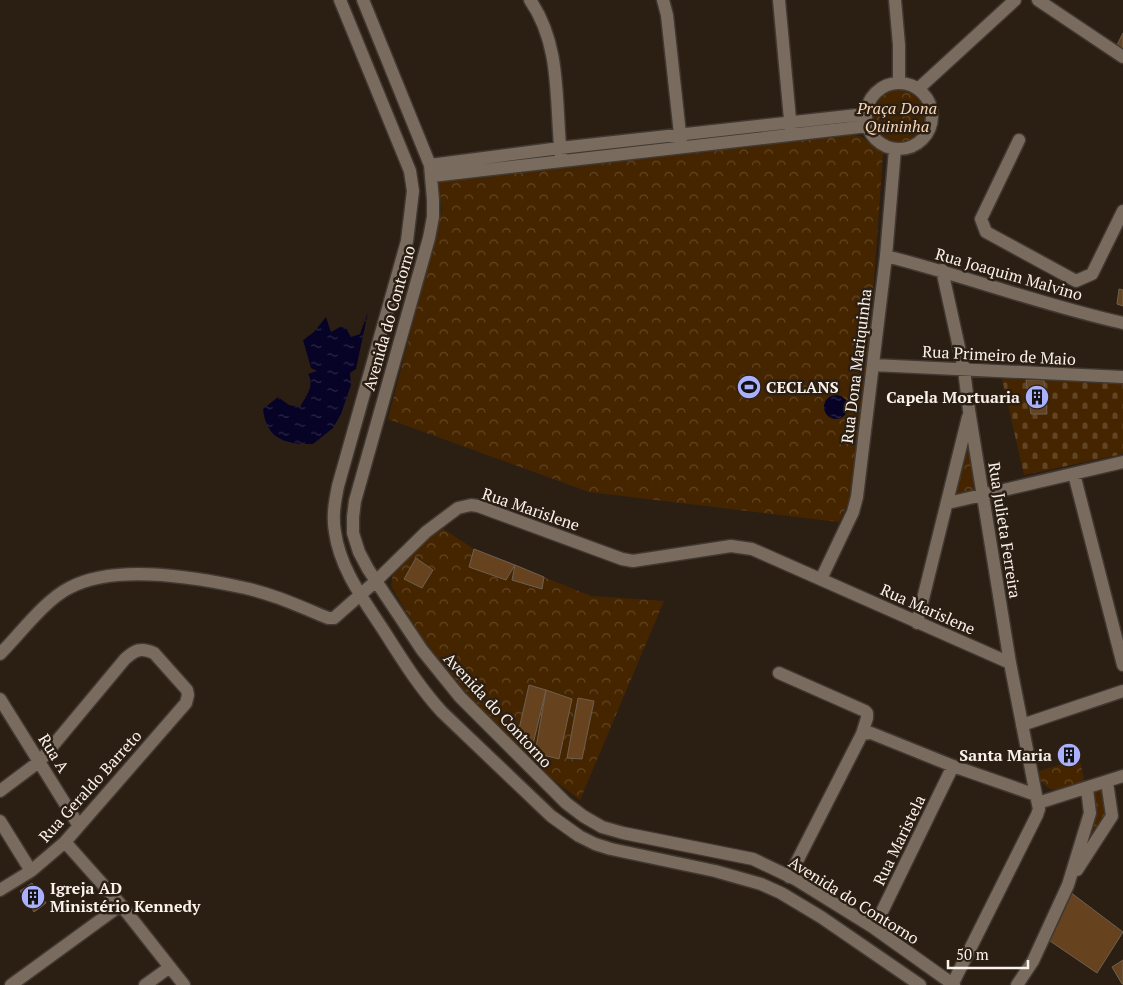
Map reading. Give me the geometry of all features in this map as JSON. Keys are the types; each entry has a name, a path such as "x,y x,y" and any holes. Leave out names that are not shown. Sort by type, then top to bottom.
{"street":[{"path":"340,0 410,171 413,191 407,241 338,486 334,511 335,532 345,568 360,595 415,680 442,712 551,816 579,836 611,849 715,871 761,884 781,893 821,917 920,985"},
{"name":"Avenida do Contorno","path":"363,0 431,171 433,217 429,238 355,501 353,533 359,552 376,581 422,650 460,697 547,786 578,812 596,823 623,834 753,859 789,877 874,928 953,985"},
{"path":"530,0 544,25 551,43 562,161"},
{"path":"663,0 667,16 682,148"},
{"path":"780,0 791,129"},
{"path":"895,0 899,45 899,83"},
{"path":"918,89 1015,0"},
{"path":"1038,0 1123,56"},
{"path":"899,83 918,89 925,96 930,106 932,117 930,128 924,137 916,144 906,148 895,149 878,142 872,135 867,120 868,104 873,96 880,89 899,83"},
{"path":"431,171 562,161 682,148 791,129 867,120"},
{"path":"431,171 560,148 680,134 791,129"},
{"path":"1019,140 981,219 986,232 1076,281 1092,274 1123,211"},
{"name":"Rua Dona Mariquinha","path":"821,579 855,505 886,256 895,149"},
{"name":"Rua Joaquim Malvino","path":"886,256 942,270 1066,308 1123,323"},
{"name":"Rua Julieta Ferreira","path":"942,270 964,370 1010,663 1037,799"},
{"name":"Rua Primeiro de Maio","path":"873,365 1123,377"},
{"path":"917,623 948,503 969,410"},
{"path":"948,503 1123,462"},
{"path":"1074,474 1123,665"},
{"name":"Rua Marislene","path":"0,654 51,601 67,589 85,580 105,576 142,574 177,577 246,588 334,618 376,581 426,532 458,508 471,505 622,559 641,561 731,546 752,549 1010,663"},
{"name":"Rua Geraldo Barreto","path":"0,890 31,871 65,842 186,703 187,690 154,653 140,649 133,652 125,659 40,761"},
{"path":"779,673 865,711 868,718 789,877"},
{"path":"1022,725 1123,692"},
{"path":"442,712 460,697"},
{"name":"Rua A","path":"0,699 79,826"},
{"path":"861,735 871,733 1037,799 1087,789 1123,776"},
{"path":"0,791 40,761"},
{"name":"Rua Maristela","path":"874,928 952,766"},
{"path":"1068,884 1110,820 1112,813 1107,782"},
{"path":"1017,985 1033,961 1068,884 1090,813 1087,789"},
{"path":"953,985 1037,815 1037,799"},
{"path":"0,821 31,871"},
{"path":"65,842 120,905 184,985"},
{"path":"11,985 120,905"},
{"path":"145,985 170,966"}],"green space":[{"name":"Praça Dona Quininha","path":"897,89 908,91 917,97 923,106 925,117 923,128 917,137 908,143 897,145 886,143 877,137 871,128 869,117 871,106 877,97 886,91"},
{"path":"844,132 862,137 883,154 869,350 850,499 839,522 589,492 388,419 442,211 438,176"},
{"path":"1002,379 1123,383 1123,454 1024,475"},
{"path":"967,432 977,489 956,497"},
{"path":"443,529 474,549 591,596 664,601 580,800 537,767 479,708 422,638 391,586 393,572 429,537"},
{"path":"1076,744 1085,783 1063,790 1051,789 1045,786 1036,772 1062,764 1059,750"},
{"path":"1105,789 1108,817 1084,849 1095,815 1095,792"}],"water":[{"path":"368,312 356,369 350,373 351,385 341,414 333,428 313,444 286,441 273,434 268,427 263,409 278,397 289,405 300,407 309,391 311,383 308,374 317,371 311,368 303,340 314,332 326,317 331,332 340,327 346,328 351,337 360,334"},
{"path":"836,395 844,399 848,407 844,415 836,419 828,415 824,407 828,399"}],"building":[{"path":"1123,33 1123,48 1117,45"},
{"path":"1119,289 1123,290 1123,306 1117,304"},
{"name":"Capela Mortuaria","path":"1026,380 1044,380 1047,414 1031,414"},
{"path":"474,549 515,565 506,580 469,567"},
{"path":"416,558 433,570 422,588 404,579"},
{"path":"515,565 544,577 542,589 512,580"},
{"path":"529,685 546,690 533,744 517,738"},
{"path":"546,690 572,699 559,759 535,753"},
{"path":"578,698 594,701 582,759 567,758"},
{"name":"Santa Maria","path":"1071,746 1076,762 1067,764 1063,749"},
{"name":"Igreja AD Ministério Kennedy","path":"32,883 46,903 34,912 20,891"},
{"path":"1070,892 1123,932 1097,973 1050,941"},
{"path":"1123,960 1123,984 1122,984 1112,967"}],"place":[{"name":"CECLANS","path":"749,387"},
{"name":"Capela Mortuaria","path":"1037,397"},
{"name":"Santa Maria","path":"1069,755"},
{"name":"Igreja AD Ministério Kennedy","path":"33,897"}]}
